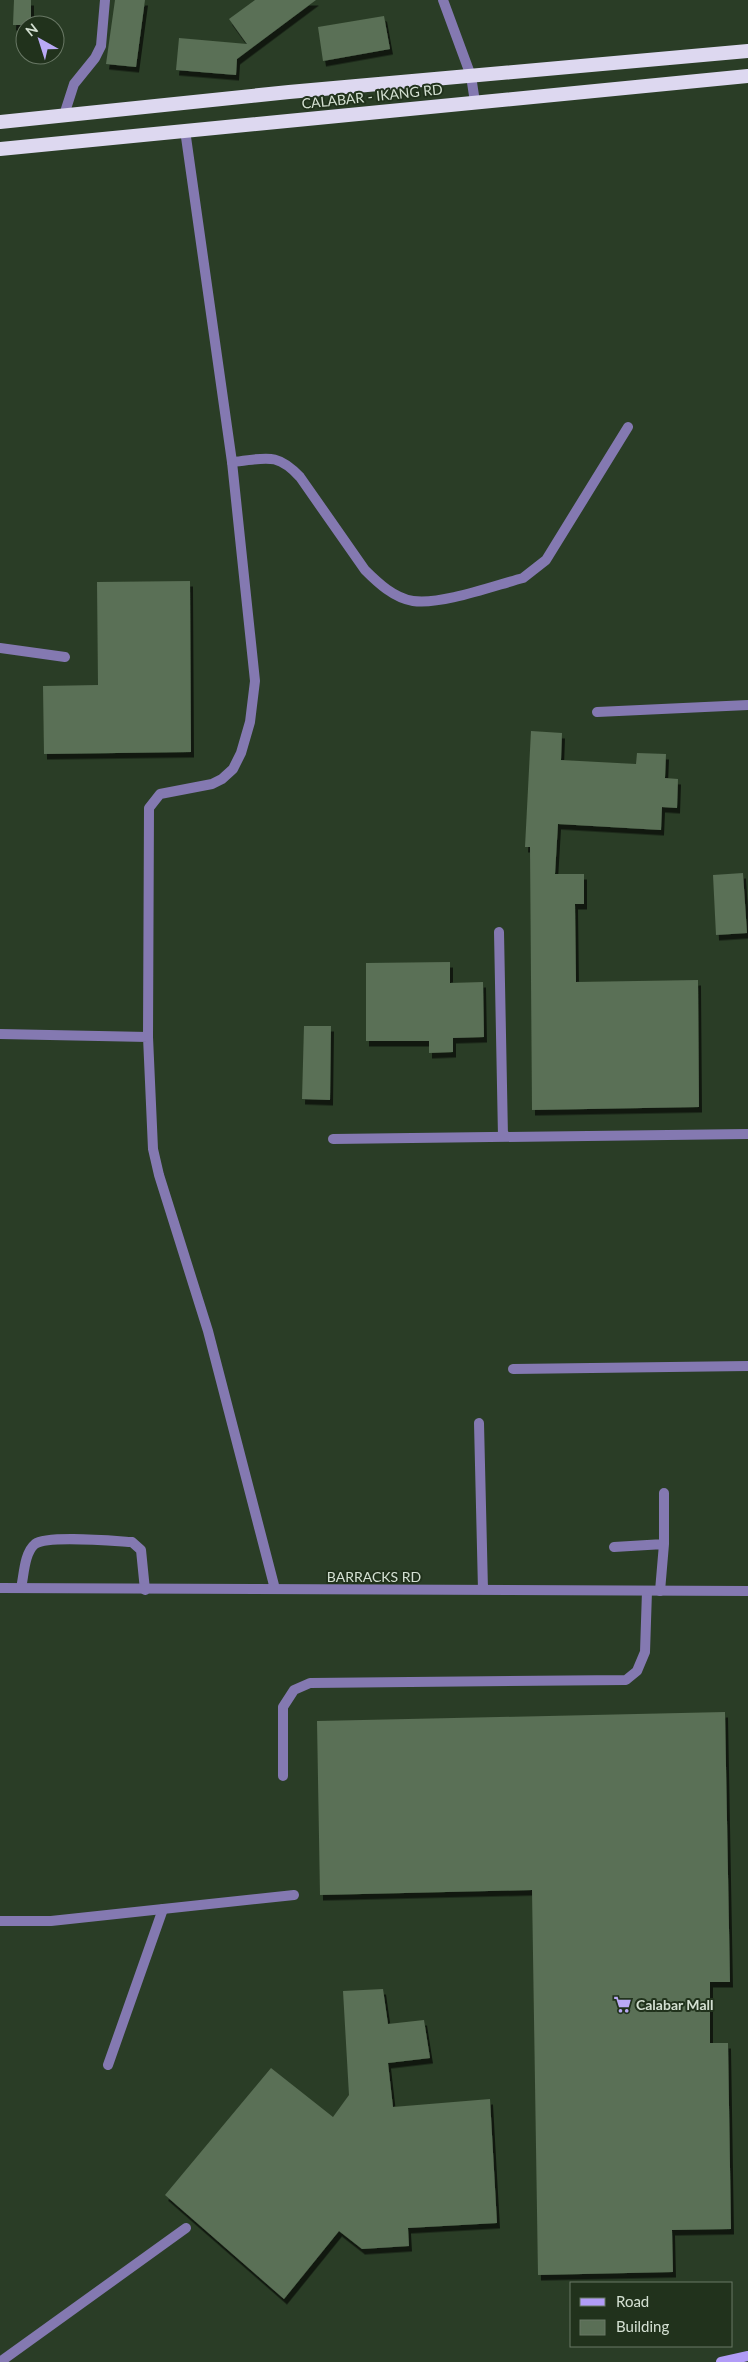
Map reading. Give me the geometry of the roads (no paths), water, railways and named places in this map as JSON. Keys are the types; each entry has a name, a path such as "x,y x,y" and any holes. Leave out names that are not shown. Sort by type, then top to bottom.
{"highway":[{"name":"CALABAR - IKANG RD","path":"0,122 748,51"},
{"name":"CALABAR - IKANG RD","path":"0,149 748,76"}],"main road":[{"path":"721,2362 748,2356"}],"street":[{"path":"64,115 74,84 95,58 101,46 105,0"},
{"path":"443,0 471,76 475,102"},
{"path":"185,130 232,462 255,681 241,753 233,769 222,779 212,784 160,794 149,808 148,1037 154,1158 208,1331 275,1589"},
{"path":"232,462 275,458 288,464 375,581 392,593 412,601 434,601 523,578 534,572 546,560 628,427"},
{"path":"0,648 66,657"},
{"path":"597,712 748,705"},
{"path":"499,932 503,1137"},
{"path":"0,1034 148,1037"},
{"path":"333,1138 748,1134"},
{"path":"513,1368 748,1366"},
{"path":"479,1423 483,1590"},
{"path":"660,1591 664,1544 664,1493"},
{"path":"21,1588 28,1555 35,1544 49,1539 132,1542 141,1550 145,1590"},
{"path":"614,1547 664,1544"},
{"name":"BARRACKS RD","path":"0,1588 748,1591"},
{"path":"283,1776 283,1706 294,1690 310,1683 626,1680 637,1671 646,1652 647,1591"},
{"path":"0,1921 51,1921 294,1895"},
{"path":"108,2065 163,1909"},
{"path":"0,2362 186,2228"}],"place":[{"name":"Calabar Mall","path":"622,2004"}]}
